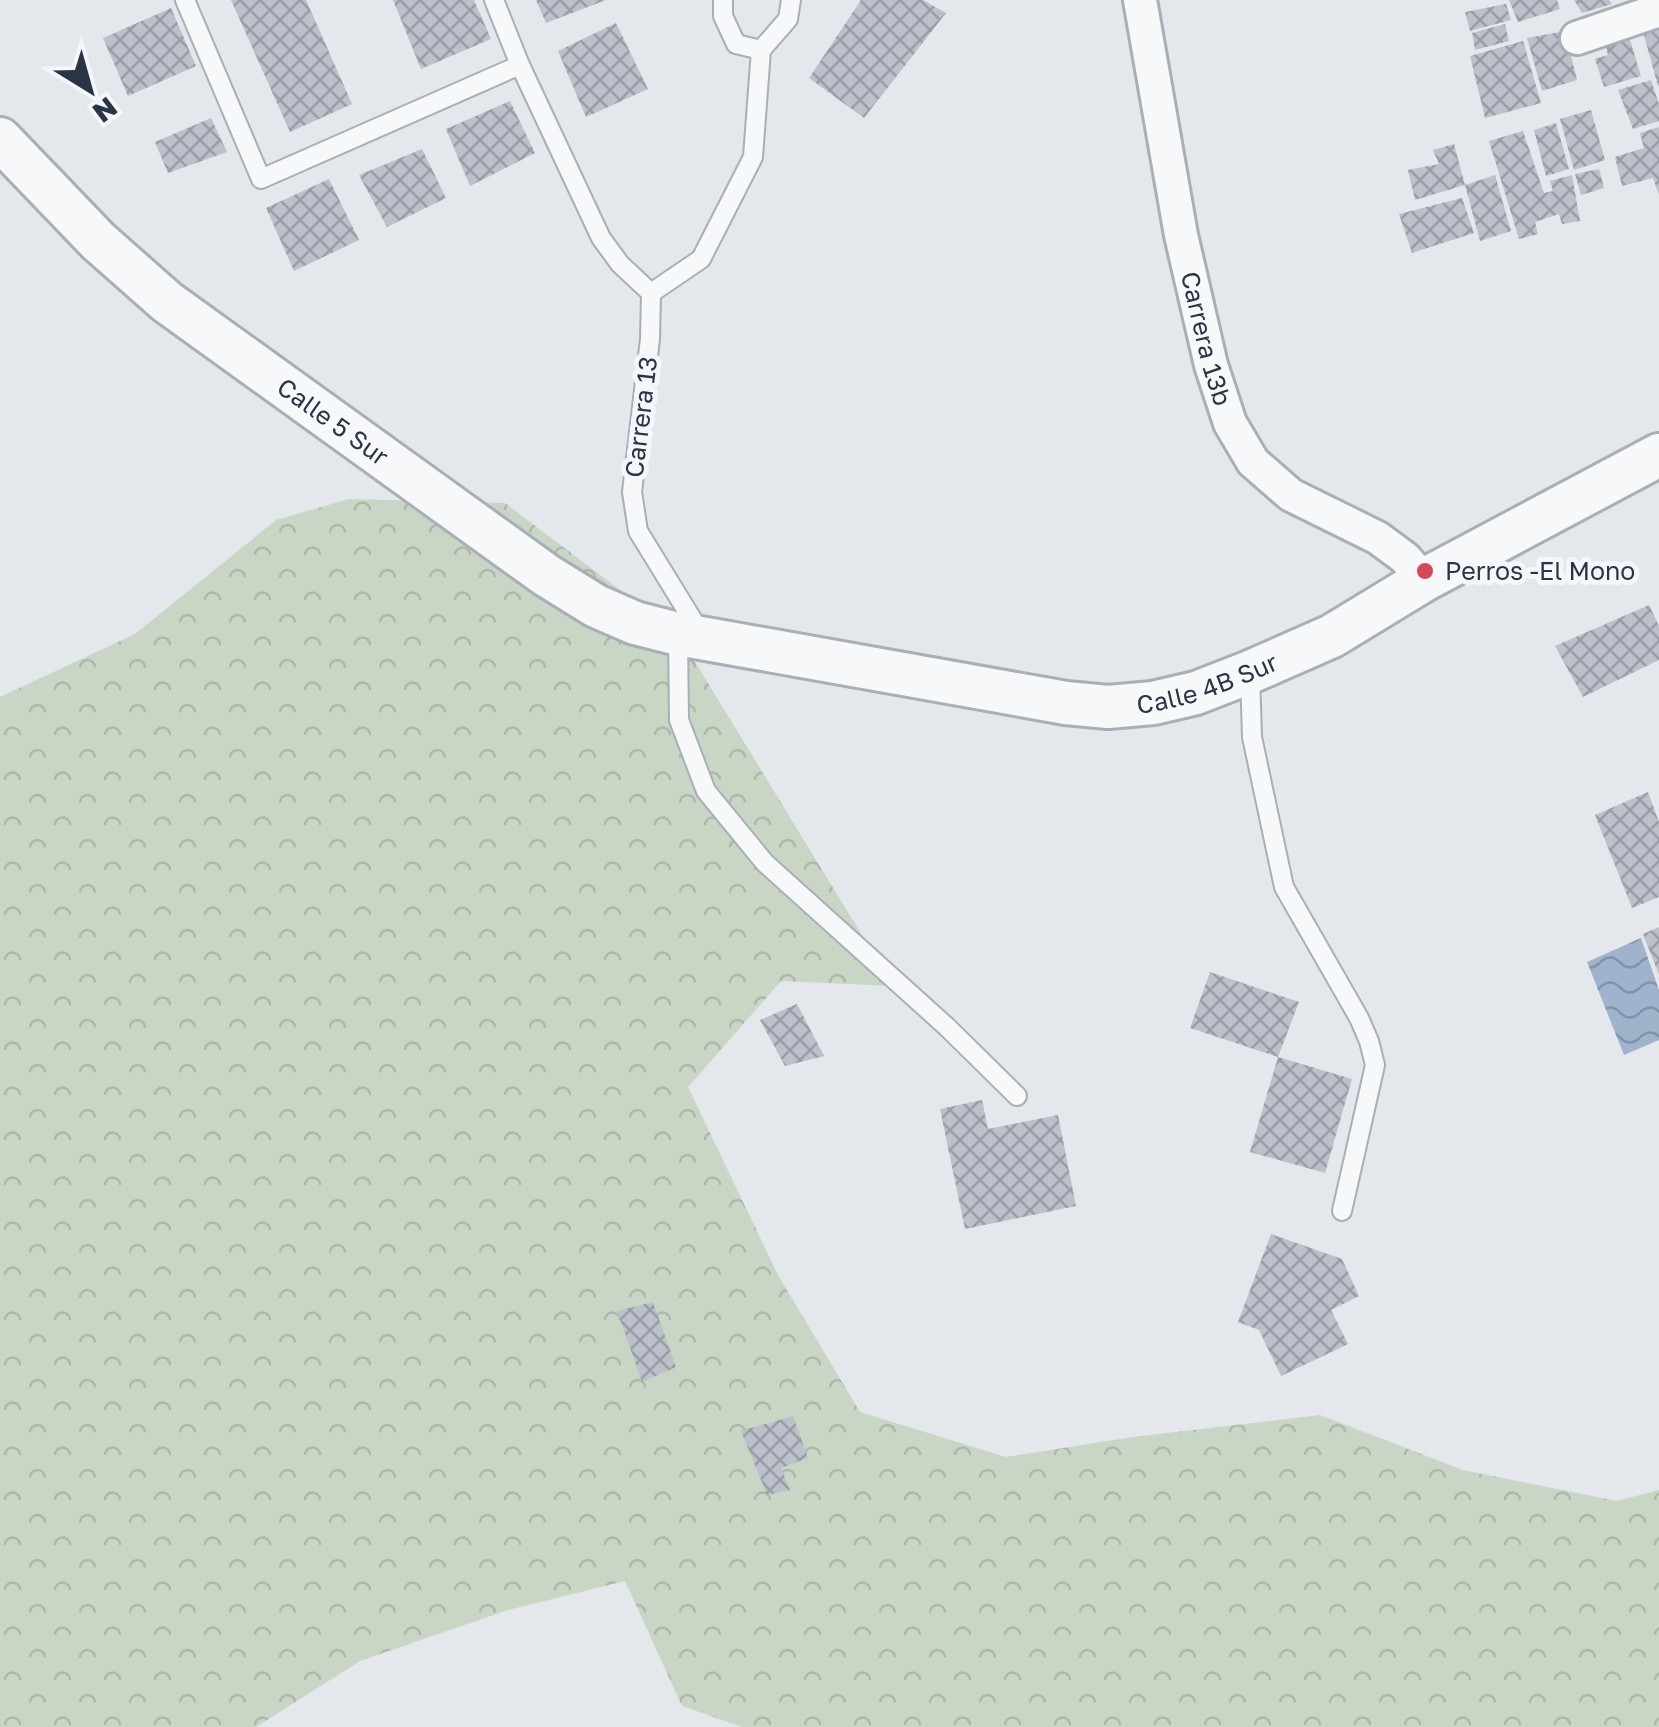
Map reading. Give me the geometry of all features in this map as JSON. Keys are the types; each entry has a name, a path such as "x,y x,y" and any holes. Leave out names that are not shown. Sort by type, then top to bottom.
{"street":[{"name":"Carrera 13b","path":"1140,0 1182,235 1210,366 1230,423 1252,462 1291,495 1378,538 1405,558 1424,580"},
{"path":"1577,38 1659,10"},
{"name":"Calle 5 Sur","path":"0,139 98,241 166,302 230,350 546,575 596,606 635,623 692,638"},
{"name":"Calle 4B Sur","path":"692,638 1066,704 1108,707 1153,703 1196,694 1332,636 1424,580 1659,456"}],"lane":[{"path":"185,0 261,179 520,65"},
{"path":"494,0 520,65 602,238 620,264 650,293 701,259 753,157 761,50 788,19 791,0"},
{"path":"723,0 723,16 736,44 761,50"},
{"name":"Carrera 13","path":"650,293 650,339 632,492 638,531 692,638"},
{"path":"692,638 679,720 706,791 766,863 1017,1096"},
{"path":"1250,672 1252,737 1284,887 1359,1018 1374,1065 1342,1211"}],"green space":[{"path":"349,499 505,503 678,634 893,986 781,981 688,1087 778,1275 860,1412 1006,1457 1320,1415 1463,1470 1617,1501 1659,1490 1659,1727 742,1727 682,1706 625,1581 508,1610 360,1661 256,1727 0,1727 0,697 135,634 276,520"}],"water":[{"path":"1641,938 1659,990 1659,1040 1624,1055 1587,962"}],"building":[{"path":"231,0 306,0 352,104 290,132"},
{"path":"393,0 474,0 491,39 421,69"},
{"path":"536,0 606,0 546,23"},
{"path":"861,0 923,0 946,13 864,118 809,78"},
{"path":"1509,0 1557,0 1560,9 1518,22"},
{"path":"1574,0 1609,0 1612,4 1582,13"},
{"path":"1506,4 1511,20 1470,31 1465,12"},
{"path":"171,8 196,66 128,96 103,38"},
{"path":"616,23 648,89 586,117 558,51"},
{"path":"1659,23 1659,86 1658,86 1642,28"},
{"path":"1505,24 1509,41 1475,50 1472,33"},
{"path":"1627,30 1641,76 1604,87 1595,59 1608,55 1603,37"},
{"path":"1565,31 1577,80 1542,91 1527,38"},
{"path":"1523,41 1541,103 1485,118 1470,56"},
{"path":"1651,80 1659,104 1659,121 1633,129 1618,90"},
{"path":"510,101 535,153 470,186 446,129"},
{"path":"1591,110 1605,160 1574,170 1560,119"},
{"path":"211,118 227,152 168,173 155,142"},
{"path":"1556,123 1569,169 1546,176 1534,130"},
{"path":"1659,127 1659,195 1653,178 1622,186 1615,157 1644,148 1640,133"},
{"path":"1523,131 1544,193 1553,191 1550,181 1572,175 1580,221 1562,224 1559,214 1535,222 1538,234 1519,239 1489,141"},
{"path":"1454,144 1465,185 1415,200 1408,170 1439,164 1433,150"},
{"path":"422,149 446,198 387,227 359,175"},
{"path":"1599,169 1604,188 1581,195 1575,174"},
{"path":"1495,175 1511,231 1480,241 1465,185"},
{"path":"329,179 359,240 294,271 266,208"},
{"path":"1462,198 1474,233 1412,253 1399,214"},
{"path":"1649,605 1659,626 1659,660 1583,697 1555,646"},
{"path":"1648,792 1659,822 1659,897 1632,908 1595,815"},
{"path":"1659,927 1659,975 1643,934"},
{"path":"1210,972 1299,1002 1278,1057 1190,1028"},
{"path":"797,1004 824,1056 785,1066 760,1020"},
{"path":"1278,1057 1352,1079 1325,1173 1250,1152"},
{"path":"982,1100 988,1129 1058,1115 1076,1206 965,1229 940,1109"},
{"path":"1271,1234 1342,1259 1359,1296 1331,1310 1348,1344 1281,1376 1259,1330 1238,1322"},
{"path":"653,1302 676,1367 642,1382 617,1311"},
{"path":"793,1416 808,1458 781,1468 790,1490 767,1495 741,1431"}],"place":[{"name":"Perros -El Mono","path":"1425,571"}]}
